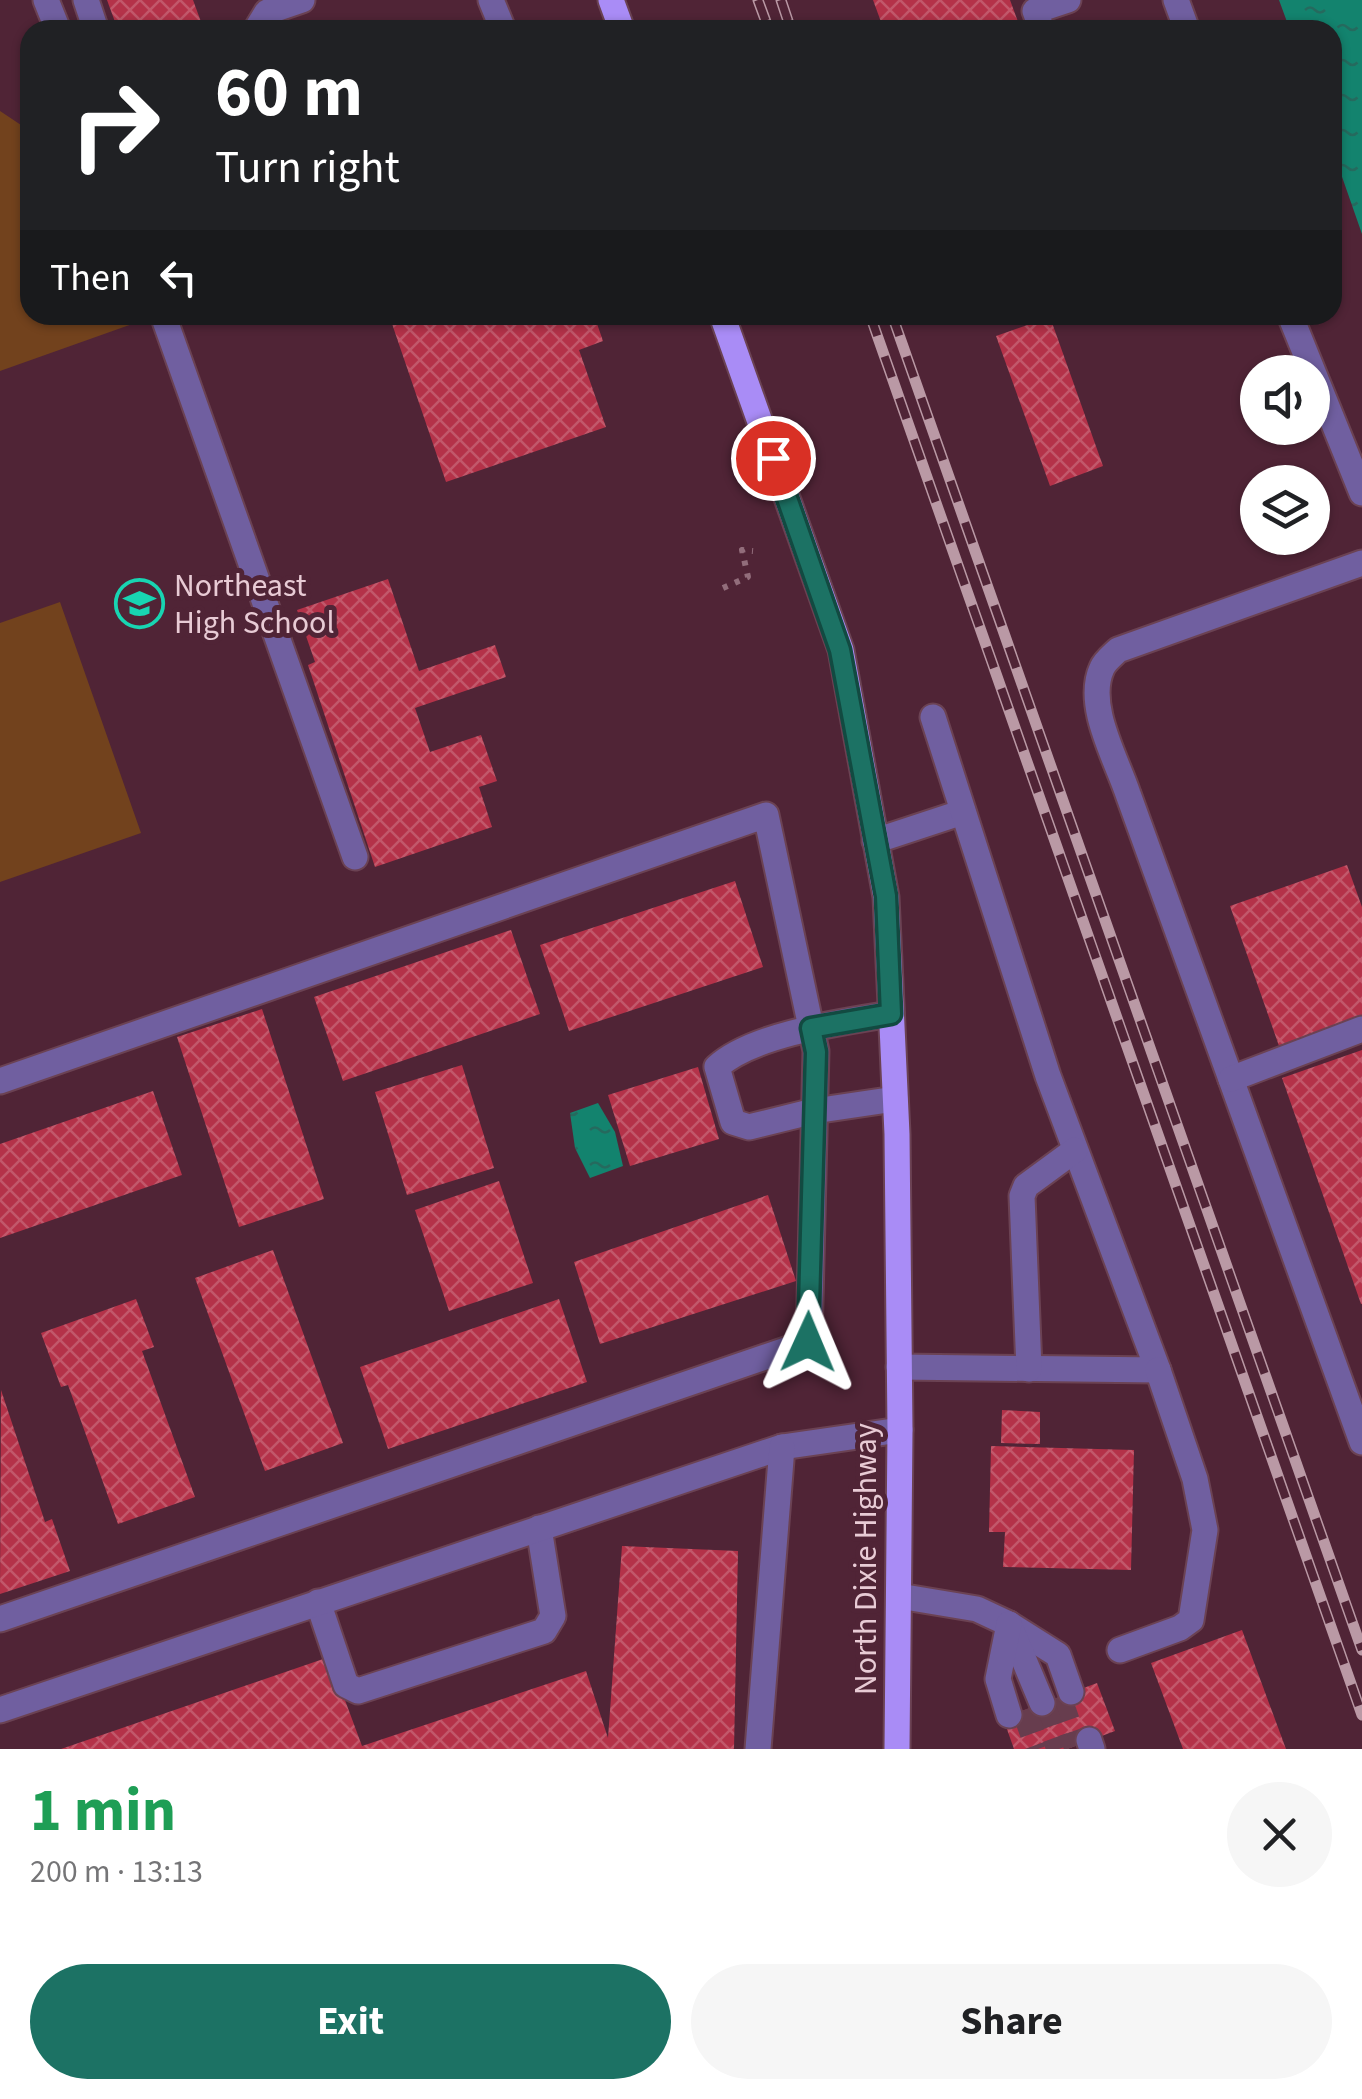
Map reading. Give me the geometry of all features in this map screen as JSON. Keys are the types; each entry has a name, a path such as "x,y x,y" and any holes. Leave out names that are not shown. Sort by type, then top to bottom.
{"main road":[{"name":"North Dixie Highway","path":"726,325 840,650 886,896 896,1100 900,1367 897,1749"}],"street":[{"path":"262,20 267,12 302,0"},
{"path":"1038,20 1035,11 1068,0"},
{"path":"167,325 355,857"},
{"path":"1294,325 1362,493"},
{"path":"1362,562 1118,650 1102,666 1096,692 1101,716 1362,1442"},
{"path":"933,717 1048,1076 1195,1478 1205,1530 1191,1620 1180,1628 1120,1650"},
{"path":"875,841 964,812"},
{"path":"0,1082 766,815 816,1052 808,1342 0,1620"},
{"path":"891,1014 811,1028 730,1055 717,1067 733,1122 748,1127 814,1111 896,1100"},
{"path":"1231,1078 1362,1029"},
{"path":"1029,1369 1022,1196 1026,1186 1076,1150"},
{"path":"900,1367 1158,1370"},
{"path":"0,1710 782,1447 900,1430"},
{"path":"758,1749 782,1447"},
{"path":"318,1602 346,1685 358,1691 544,1632 553,1616 539,1528"},
{"path":"899,1596 961,1605 1009,1624 1058,1655 1041,1703 1013,1681 1009,1624"}],"path":[{"path":"722,588 748,577 742,550 753,551"}],"shaded area":[{"path":"0,111 20,124 20,325 129,325 0,371"},
{"path":"60,602 141,833 0,882 0,623"}],"water":[{"path":"1279,0 1362,0 1362,234 1342,177 1342,20 1286,20"},
{"path":"598,1103 615,1132 623,1166 590,1178 575,1148 570,1113"}],"building":[{"path":"107,0 193,0 200,20 114,20"},
{"path":"873,0 1010,0 1017,20 880,20"},
{"path":"392,325 597,325 603,341 579,350 606,427 446,482"},
{"path":"1027,325 1053,325 1103,466 1050,486 996,336"},
{"path":"388,579 419,671 495,645 506,677 415,708 430,752 481,735 497,781 479,787 492,827 375,867 308,665 315,662 297,610"},
{"path":"1347,865 1362,907 1362,1017 1279,1046 1230,906"},
{"path":"735,881 763,967 569,1031 540,945"},
{"path":"511,930 540,1014 343,1081 314,997"},
{"path":"262,1009 324,1199 239,1227 177,1037"},
{"path":"1362,1050 1362,1304 1361,1304 1282,1078"},
{"path":"462,1065 494,1168 407,1195 375,1092"},
{"path":"698,1067 719,1139 630,1166 608,1095"},
{"path":"153,1091 182,1175 0,1238 0,1144"},
{"path":"499,1181 533,1283 449,1311 415,1210"},
{"path":"768,1195 796,1281 600,1344 574,1262"},
{"path":"273,1250 343,1443 265,1471 195,1278"},
{"path":"136,1299 154,1347 142,1351 195,1497 118,1524 68,1385 61,1387 41,1333"},
{"path":"559,1299 587,1382 388,1449 360,1367"},
{"path":"1,1390 45,1522 52,1519 70,1571 0,1594"},
{"path":"1002,1410 1040,1412 1040,1444 1001,1443"},
{"path":"991,1446 1134,1450 1131,1570 1003,1567 1005,1532 989,1532"},
{"path":"622,1546 738,1551 734,1749 61,1749 329,1657 362,1746 586,1671 608,1738"},
{"path":"1242,1630 1286,1749 1183,1749 1151,1663"},
{"path":"1097,1683 1115,1731 1067,1749 1014,1749 1003,1718"}],"tunnel":[{"path":"1059,1697 1076,1746"},
{"path":"1042,1703 1059,1749"},
{"path":"1024,1710 1038,1749"}],"railway":[{"path":"758,0 765,20"},
{"path":"781,0 788,20"},
{"path":"874,325 1362,1715"},
{"path":"896,325 1362,1650"}],"place":[{"name":"Northeast High School","path":"139,604"}],"route":[{"path":"773,458 840,650 886,896 891,1014 811,1028 816,1052 808,1342"}]}
